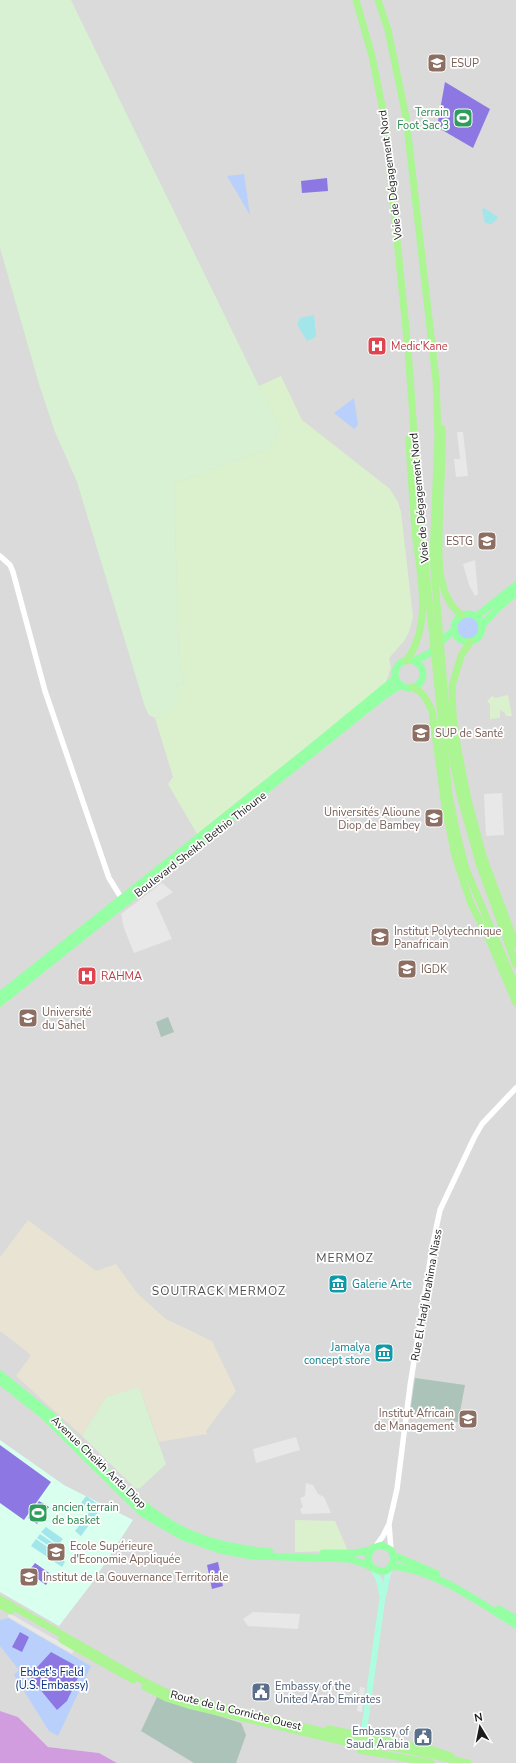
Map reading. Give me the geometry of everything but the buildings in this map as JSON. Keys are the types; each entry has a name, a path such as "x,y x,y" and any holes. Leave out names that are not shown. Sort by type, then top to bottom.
{"highway":[{"name":"Voie de Dégagement Nord","path":"356,0 372,56 385,121 408,349 416,476 446,773 462,856 474,890 516,987"},
{"name":"Voie de Dégagement Nord","path":"379,2 388,30 406,117 433,353 437,415 433,524 434,587 452,755 460,795 470,831 516,965"},
{"path":"408,349 406,369 412,491 421,576 422,615 417,644 410,661"},
{"path":"433,353 439,382 442,429 439,529 441,577 444,590 450,602 456,611 462,615"},
{"path":"470,642 461,656 452,686 457,742 468,800 483,856 516,944"},
{"path":"412,688 426,698 432,711 436,728 441,785 452,845 466,889 516,1003"},
{"path":"474,890 482,924"},
{"path":"494,904 513,936"},
{"name":"Route de la Corniche Ouest","path":"0,1600 159,1689 186,1699 277,1724 445,1763"},
{"name":"Route de la Corniche Ouest","path":"0,1605 158,1694 188,1705 467,1763"},
{"path":"431,1763 294,1735 285,1732 277,1724 285,1719 439,1751 467,1763"}],"main road":[{"path":"476,616 516,585"},
{"path":"454,630 425,656 402,663 397,668 396,678 401,685 412,688 421,682 423,676 422,669 430,656 445,644 459,639 470,642 480,636 482,625 498,607 516,592"},
{"path":"459,639 454,630 455,623 462,615 472,614 476,616 482,625"},
{"path":"410,661 422,669"},
{"name":"Boulevard Sheikh Bethio Thioune","path":"0,996 396,678"},
{"name":"Boulevard Sheikh Bethio Thioune","path":"0,1003 386,695 401,685"},
{"name":"Avenue Cheikh Anta Diop","path":"0,1374 52,1416 134,1498 165,1521 185,1532 221,1545 274,1552 338,1553 361,1552 372,1548"},
{"name":"Avenue Cheikh Anta Diop","path":"0,1381 44,1416 142,1513 184,1537 220,1550 252,1556 343,1559 372,1568"},
{"path":"382,1601 381,1588 368,1556 372,1548 382,1545 392,1553 445,1578 516,1618"},
{"path":"363,1736 382,1601 390,1568 394,1561 392,1553"},
{"path":"372,1568 380,1572 390,1568 414,1569 434,1578 516,1624"}],"street":[{"path":"0,556 10,565 13,572 46,691 109,878 122,899"},
{"name":"Rue El Hadj Ibrahima Niass","path":"389,1524 397,1489 412,1378 433,1243 440,1210 482,1124 516,1088"},
{"path":"372,1548 383,1536 389,1524"},
{"path":"389,1524 392,1553"},
{"path":"361,1749 363,1736"}],"shaded area":[{"path":"0,0 516,0 516,1763 117,1763 99,1753 48,1747 18,1717 0,1711"},
{"path":"0,0 71,0 280,429 268,449 174,483 179,662 184,683 175,685 179,702 163,717 155,718 149,715 145,707 77,482 55,432 39,384 0,248"},
{"path":"484,208 498,217 491,224 485,223 482,210"},
{"path":"314,315 316,337 307,341 297,324 300,318"},
{"path":"281,376 302,420 390,489 398,502 401,512 413,617 409,632 404,641 389,658 391,667 386,682 382,687 197,834 168,784 173,777 155,718 163,717 175,685 184,683 179,662 174,483 268,449 280,429 259,386"},
{"path":"457,432 463,432 468,476 456,477 454,459 460,459"},
{"path":"475,560 478,594 475,596 469,585 463,564"},
{"path":"508,695 512,716 506,716 505,713 500,710 500,718 490,719 490,704 487,701 492,696 495,698"},
{"path":"502,793 504,835 486,836 484,794"},
{"path":"162,883 173,892 156,903 172,939 134,953 124,928 121,914"},
{"path":"168,1017 174,1032 161,1037 156,1022"},
{"path":"28,1220 96,1271 116,1264 138,1294 166,1319 212,1341 236,1391 206,1431 207,1434 159,1442 139,1387 106,1397 82,1436 16,1376 31,1355 0,1331 0,1257"},
{"path":"415,1378 465,1385 458,1422 410,1413"},
{"path":"139,1387 166,1464 139,1489 135,1488 82,1436 106,1397"},
{"path":"296,1437 300,1450 256,1463 253,1449"},
{"name":"Ecole Supérieure d'Economie Appliquée","path":"0,1440 64,1485 133,1520 92,1583 59,1626 0,1592"},
{"path":"306,1483 313,1485 318,1494 324,1497 331,1513 302,1514 300,1509 303,1507 300,1498 305,1496"},
{"path":"86,1496 102,1507 81,1536 75,1531 90,1511 81,1503"},
{"path":"295,1520 335,1521 348,1551 295,1552"},
{"path":"46,1527 63,1539 58,1545 41,1532"},
{"path":"40,1534 58,1546 55,1550 37,1538"},
{"path":"36,1539 53,1551 49,1558 31,1546"},
{"path":"57,1550 60,1552 57,1556 65,1562 62,1567 50,1559"},
{"path":"253,1612 300,1614 298,1629 248,1626 243,1619"},
{"path":"9,1613 74,1650 72,1654 8,1617"},
{"path":"360,1687 365,1688 362,1712 357,1711"},
{"path":"157,1697 241,1723 246,1735 236,1763 194,1763 141,1731"},
{"path":"0,1711 18,1717 48,1747 99,1753 117,1763 0,1763"}],"green space":[{"name":"Terrain Foot Sac 3","path":"445,82 490,109 473,148 437,127"},
{"path":"244,174 250,215 227,176"},
{"path":"327,178 328,191 302,193 301,181"},
{"path":"354,398 358,425 354,429 334,413"},
{"path":"468,615 476,619 480,627 476,635 468,639 460,635 456,627 460,619"},
{"path":"0,1445 51,1482 24,1520 0,1503"},
{"name":"ancien terrain de basket","path":"39,1501 49,1507 37,1524 28,1518"},
{"path":"218,1562 223,1586 212,1589 207,1565"},
{"path":"35,1563 52,1575 46,1585 28,1572"},
{"name":"Ebbet's Field (U.S. Embassy)","path":"8,1618 91,1666 58,1736 49,1731 14,1675 19,1670 0,1646 0,1620"},
{"path":"20,1632 29,1637 22,1652 12,1647"},
{"path":"51,1652 82,1669 67,1701 57,1710 29,1676"}],"place":[{"name":"ESUP","path":"437,63"},
{"name":"Terrain Foot Sac 3","path":"463,118"},
{"name":"Medic'Kane","path":"377,346"},
{"name":"ESTG","path":"487,541"},
{"name":"SUP de Santé","path":"421,733"},
{"name":"Universités Alioune Diop de Bambey","path":"434,818"},
{"name":"Institut Polytechnique Panafricain","path":"380,937"},
{"name":"IGDK","path":"407,969"},
{"name":"RAHMA","path":"87,976"},
{"name":"Université du Sahel","path":"28,1018"},
{"name":"Galerie Arte","path":"338,1284"},
{"name":"Jamalya concept store","path":"384,1353"},
{"name":"Institut Africain de Management","path":"468,1419"},
{"name":"ancien terrain de basket","path":"38,1513"},
{"name":"Ecole Supérieure d'Economie Appliquée","path":"56,1552"},
{"name":"Institut de la Gouvernance Territoriale","path":"29,1577"},
{"name":"Embassy of the United Arab Emirates","path":"261,1692"},
{"name":"Embassy of Saudi Arabia","path":"423,1737"}],"district":[{"name":"MERMOZ","path":"345,1258"},
{"name":"SOUTRACK MERMOZ","path":"219,1291"}]}
